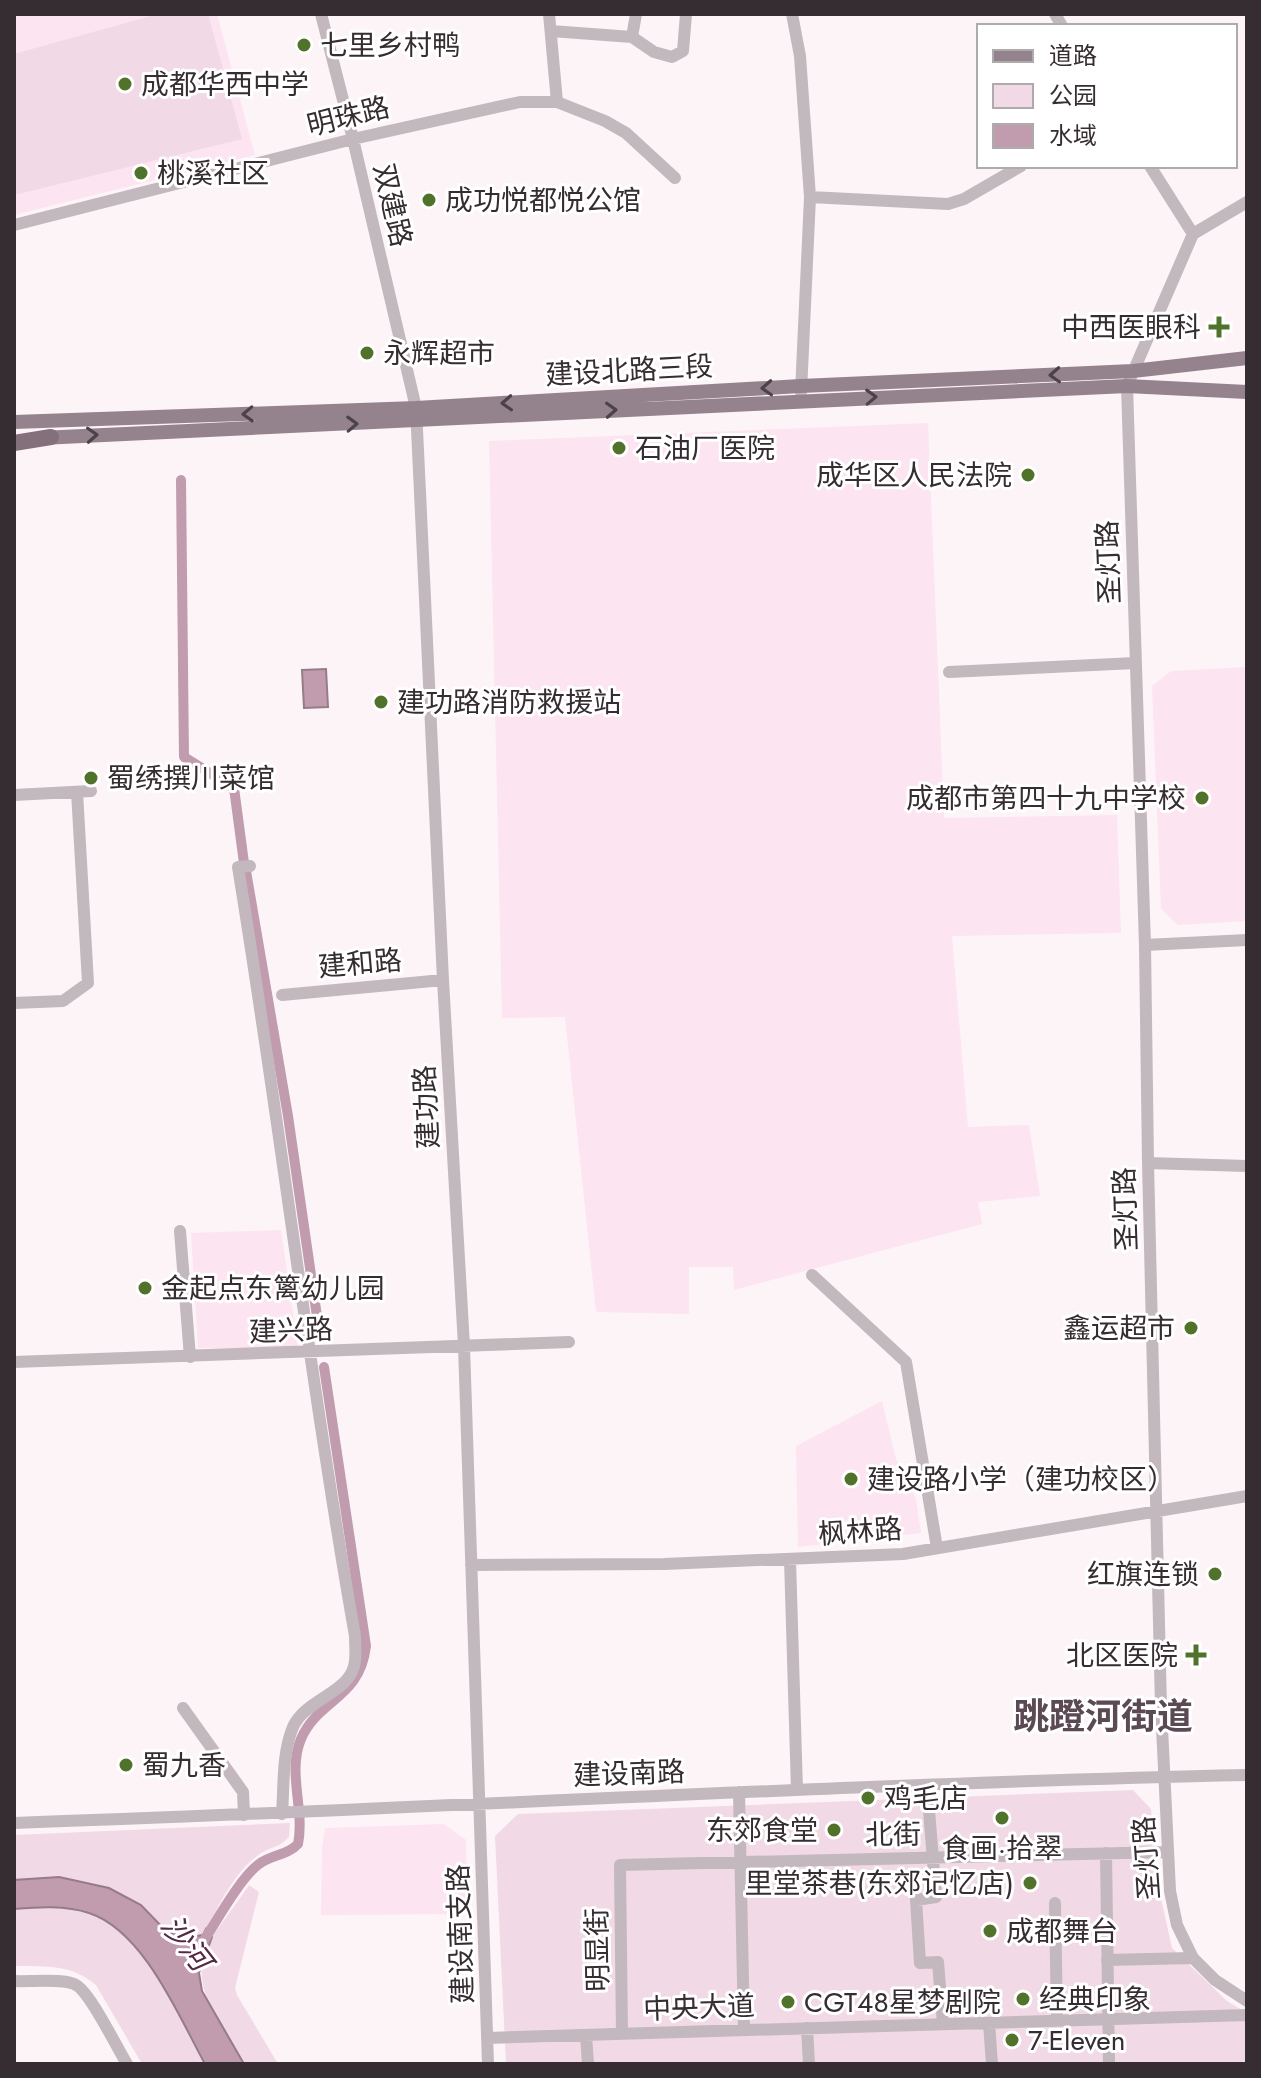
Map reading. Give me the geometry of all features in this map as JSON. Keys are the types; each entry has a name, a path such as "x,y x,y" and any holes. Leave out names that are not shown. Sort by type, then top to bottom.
{"highway":[{"path":"14,441 51,437"}],"main road":[{"name":"建设北路三段","path":"51,437 801,393 1130,379 1247,358"},
{"path":"1130,379 1247,368"},
{"name":"建设北路三段","path":"1130,379 1247,392"},
{"path":"1130,379 1247,382"},
{"name":"建设北路三段","path":"14,422 416,415"}],"street":[{"name":"双建路","path":"321,14 416,415"},
{"path":"549,14 557,102"},
{"path":"632,37 636,14"},
{"path":"551,31 632,37 654,52 672,57 683,51 686,14"},
{"path":"792,14 800,56 810,197 801,393"},
{"name":"明珠路","path":"14,225 353,139 520,102 557,102 605,121 626,133 675,178"},
{"path":"810,197 948,204 964,199 1018,168"},
{"path":"1151,168 1193,234"},
{"path":"1130,379 1193,234 1247,202"},
{"name":"圣灯路","path":"1130,379 1148,1163 1170,1891 1177,1925 1193,1958 1215,1980 1247,2001"},
{"name":"建功路","path":"416,415 464,1346 480,1803"},
{"path":"949,672 1135,663"},
{"path":"14,795 91,791"},
{"path":"14,1003 63,1001 88,983 77,792"},
{"path":"250,866 238,867 355,1636 355,1664 346,1682 306,1708 294,1726 287,1749 284,1814"},
{"path":"1145,945 1247,940"},
{"name":"建和路","path":"282,995 443,980"},
{"path":"1148,1163 1247,1166"},
{"path":"180,1231 190,1357"},
{"path":"812,1275 906,1362 937,1548"},
{"name":"建兴路","path":"14,1362 569,1342"},
{"name":"枫林路","path":"471,1565 664,1564 903,1554 1247,1496"},
{"path":"790,1560 797,1790"},
{"path":"183,1708 243,1792 244,1815"},
{"name":"建设南路","path":"14,1823 315,1813 739,1792 1247,1775"},
{"path":"739,1792 744,2030"},
{"path":"928,1798 936,1897 916,1900 920,1963 938,1962 943,2024"},
{"name":"建设南支路","path":"480,1803 488,2064"},
{"name":"北街","path":"620,1865 1168,1852"},
{"path":"1106,1853 1109,2064"},
{"name":"明显街","path":"620,1865 622,2034"},
{"path":"1055,1903 1057,2021"},
{"path":"1107,1960 1193,1958"},
{"path":"14,1981 69,1983 79,1987 127,2064"},
{"name":"中央大道","path":"487,2038 1247,2015"},
{"path":"989,2023 992,2064"},
{"path":"807,2028 809,2064"},
{"path":"586,2035 588,2064"}],"shaded area":[{"name":"成都华西中学","path":"14,14 217,14 255,155 14,215"},
{"path":"928,423 944,818 1117,815 1121,933 952,936 968,1127 1029,1125 1040,1196 978,1202 982,1224 734,1290 733,1267 689,1267 689,1314 596,1312 565,1017 502,1018 489,441"},
{"name":"成都市第四十九中学校","path":"1247,667 1247,921 1178,925 1161,909 1152,686 1171,671"},
{"path":"281,1230 298,1348 198,1348 191,1233"},
{"name":"建设路小学（建功校区）","path":"882,1401 896,1459 916,1499 921,1533 798,1547 796,1446"},
{"path":"444,1824 466,1840 468,1914 321,1915 325,1828"}],"green space":[{"name":"成都华西中学","path":"158,14 208,14 242,139 14,195 14,54"},
{"path":"1133,1790 1151,1809 1158,1885 1172,1948 1227,2001 1247,2013 1247,2064 506,2064 495,1836 518,1814"},
{"path":"290,1823 289,1837 285,1841 261,1853 240,1873 203,1935 186,1938 166,1931 141,1905 59,1877 14,1880 14,1835"},
{"path":"249,1885 259,1892 235,1988 278,2064 244,2064 209,2005 204,1989 203,1958 210,1941"},
{"path":"46,1906 89,1913 109,1923 127,1938 158,1978 205,2064 142,2064 96,1985 67,1970 14,1966 14,1909"}],"water":[{"path":"326,669 328,707 304,708 302,670"},
{"name":"沙河","path":"59,1877 109,1888 141,1905 166,1931 186,1938 203,1935 206,1929 212,1937 199,1973 202,1991 244,2064 205,2064 158,1978 127,1938 109,1923 89,1913 71,1909 14,1909 14,1880"}],"waterway":[{"path":"181,480 184,757 234,788 244,863"},
{"path":"246,871 288,1116 320,1337"},
{"name":"沙河","path":"203,1942 252,1871 264,1861 298,1844 296,1765 301,1739 317,1715 356,1677 366,1646 324,1367"}],"place":[{"name":"七里乡村鸭","path":"304,45"},
{"name":"成都华西中学","path":"125,84"},
{"name":"桃溪社区","path":"141,173"},
{"name":"成功悦都悦公馆","path":"429,200"},
{"name":"中西医眼科","path":"1219,327"},
{"name":"永辉超市","path":"367,353"},
{"name":"石油厂医院","path":"619,448"},
{"name":"成华区人民法院","path":"1028,475"},
{"name":"建功路消防救援站","path":"381,702"},
{"name":"蜀绣撰川菜馆","path":"91,778"},
{"name":"成都市第四十九中学校","path":"1202,798"},
{"name":"金起点东篱幼儿园","path":"145,1288"},
{"name":"鑫运超市","path":"1191,1328"},
{"name":"建设路小学（建功校区）","path":"851,1479"},
{"name":"红旗连锁","path":"1215,1574"},
{"name":"北区医院","path":"1196,1655"},
{"name":"蜀九香","path":"126,1765"},
{"name":"鸡毛店","path":"868,1798"},
{"name":"食画·拾翠","path":"1002,1818"},
{"name":"东郊食堂","path":"834,1830"},
{"name":"里堂茶巷(东郊记忆店)","path":"1030,1883"},
{"name":"成都舞台","path":"990,1931"},
{"name":"经典印象","path":"1023,1999"},
{"name":"CGT48星梦剧院","path":"788,2002"},
{"name":"7-Eleven","path":"1012,2040"}],"district":[{"name":"跳蹬河街道","path":"1103,1716"}]}
